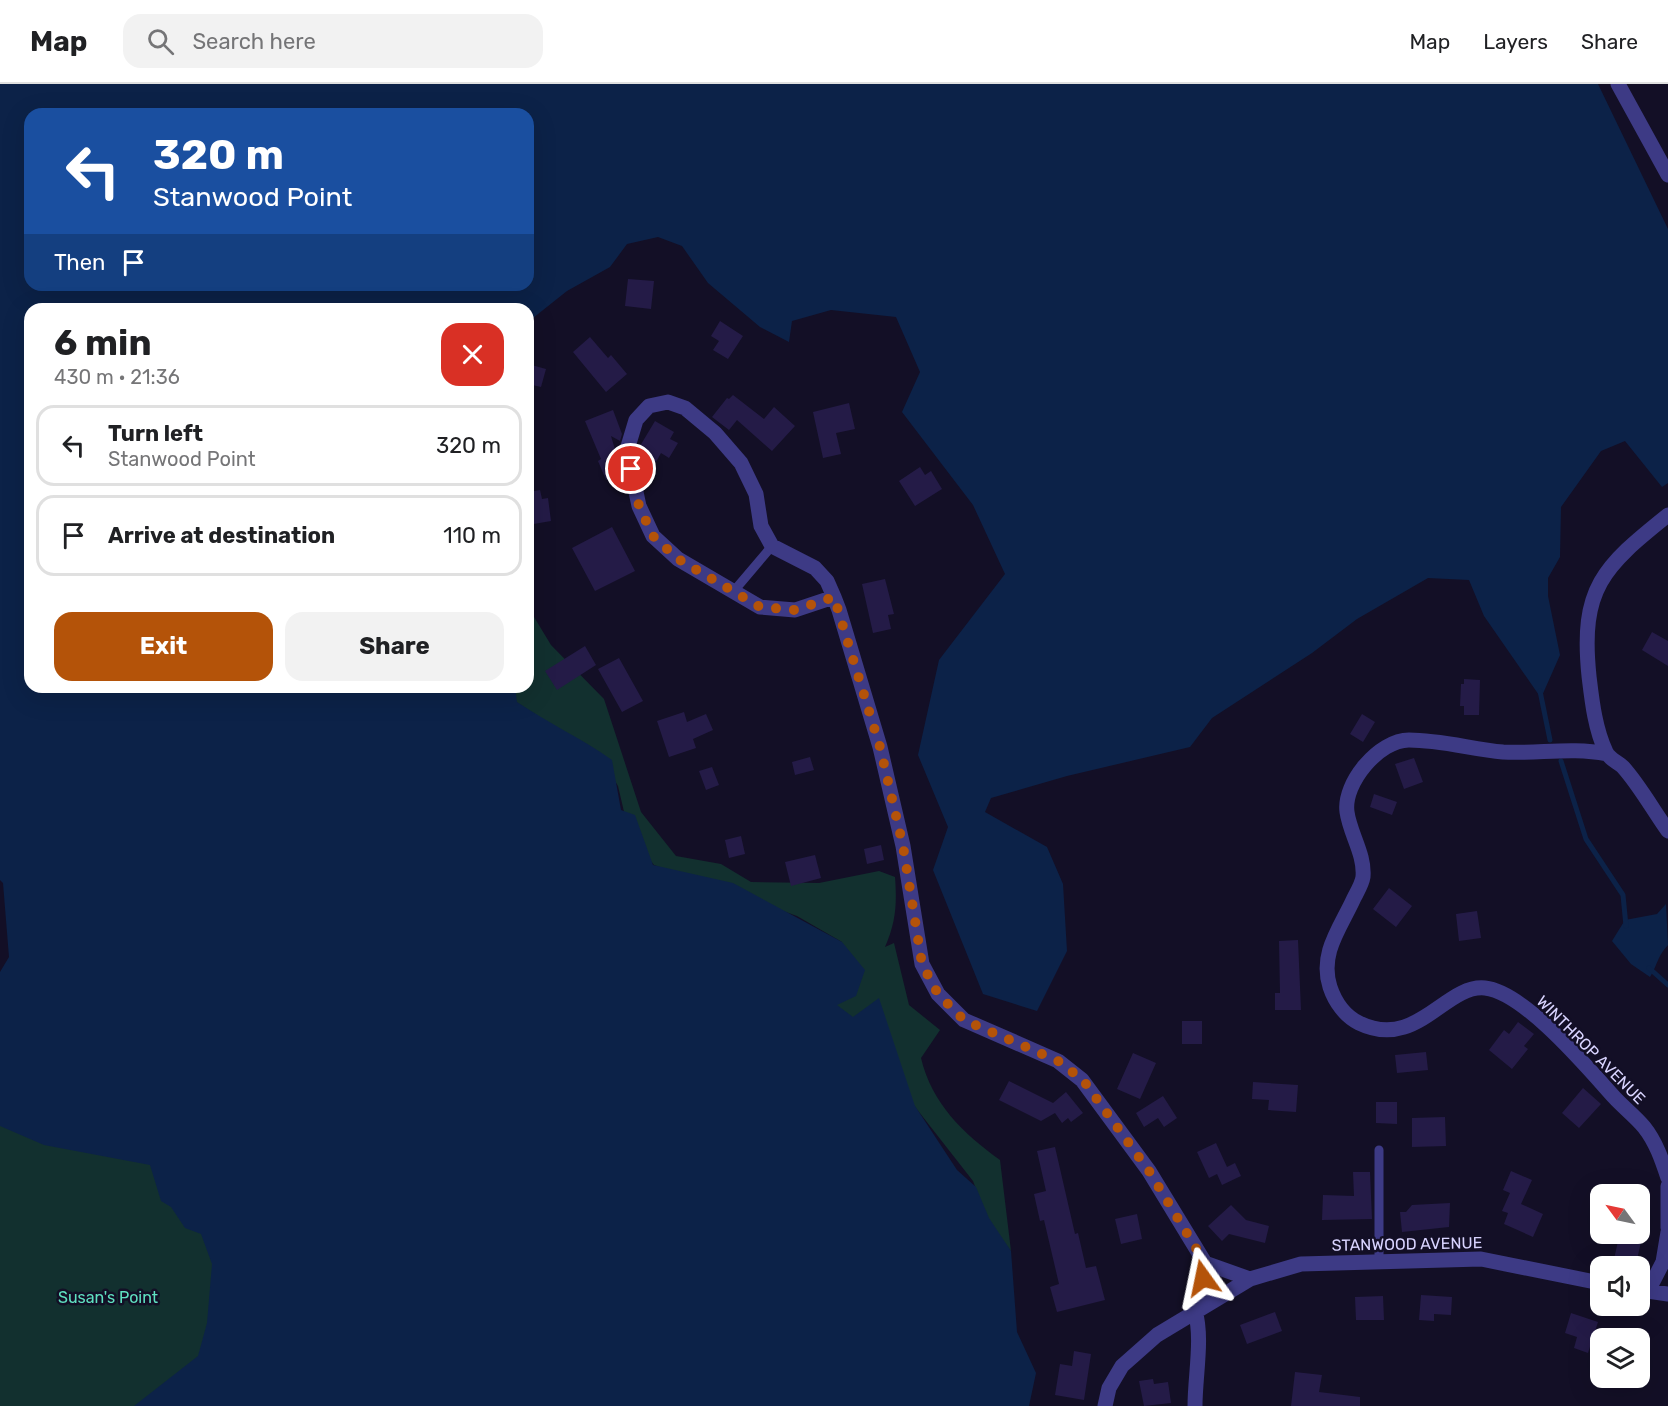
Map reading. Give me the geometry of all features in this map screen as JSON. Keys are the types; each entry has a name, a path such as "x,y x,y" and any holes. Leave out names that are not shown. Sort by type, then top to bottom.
{"street":[{"path":"1618,84 1668,175"},
{"path":"834,597 795,610 760,607 678,559 653,536 639,506 627,450 636,420 649,406 668,402 685,408 715,433 741,463 756,494 761,526 772,546 815,568 827,581 834,597 880,747 903,846 922,964 938,994 964,1020 1058,1061 1083,1080 1149,1171 1205,1263 1201,1293 1195,1311 1200,1337 1196,1357 1194,1406"},
{"path":"1668,515 1631,543 1598,584 1591,603 1587,633 1588,666 1596,721 1607,754 1623,767 1668,831"},
{"name":"WINTHROP AVENUE","path":"1607,754 1588,750 1506,752 1408,740 1391,743 1377,752 1351,785 1347,797 1347,813 1363,865 1363,880 1329,948 1327,966 1330,986 1339,1006 1353,1020 1373,1029 1410,1024 1432,1014 1467,991 1481,988 1497,990 1518,1003 1569,1049 1644,1127 1658,1150 1668,1178"},
{"path":"1650,1282 1663,1262 1668,1230 1668,1186"},
{"name":"STANWOOD AVENUE","path":"1105,1406 1109,1388 1122,1366 1157,1335 1250,1279 1301,1264 1481,1259 1590,1281"},
{"path":"1205,1263 1250,1279"},
{"path":"1650,1292 1668,1294"}],"lane":[{"path":"733,592 772,546"},
{"path":"1379,1150 1380,1263"}],"green space":[{"path":"534,617 551,645 604,699 641,812 676,856 721,864 751,882 819,883 879,871 895,877 895,913 885,947 894,943 909,1005 940,1030 921,1058 933,1090 962,1128 1000,1160 1011,1251 990,1225 973,1181 833,1002 843,964 842,942 797,916 654,865 629,833 618,786 600,756 510,698 509,693 534,693"},
{"name":"Susan's Point","path":"0,1069 138,1150 208,1234 252,1406 0,1406"}],"water":[{"path":"0,84 1598,84 1668,229 1668,483 1662,487 1625,441 1601,451 1561,507 1560,557 1548,578 1548,596 1560,655 1541,698 1484,616 1469,580 1428,578 1357,619 1312,653 1212,718 1190,747 1067,776 991,798 985,812 1047,847 1063,884 1067,951 1037,1011 983,994 933,870 948,827 918,755 939,660 1005,574 973,505 902,412 920,372 896,317 831,310 792,321 789,342 760,327 708,283 682,246 658,237 627,244 610,267 567,291 534,317 534,303 24,303 24,693 516,693 517,702 612,760 621,810 635,815 653,865 733,883 842,942 865,970 856,996 837,1005 853,1017 879,998 915,1106 957,1170 976,1187 989,1218 1011,1251 1017,1332 1036,1373 1029,1406 134,1406 198,1356 207,1323 212,1264 201,1234 185,1228 171,1207 161,1201 150,1165 44,1145 0,1126 0,972 9,957 3,883 0,880"},
{"path":"1666,904 1668,945 1650,977 1631,964 1612,941 1625,920 1657,914"}],"building":[{"path":"628,279 654,281 651,309 625,306"},
{"path":"720,321 743,336 728,359 713,350 719,341 711,336"},
{"path":"590,337 608,358 611,355 627,374 606,392 573,352"},
{"path":"534,366 546,369 541,387 534,385"},
{"path":"733,395 764,419 774,407 795,426 772,451 737,420 729,430 712,417 727,398"},
{"path":"849,403 855,429 836,433 841,454 823,458 813,412"},
{"path":"613,410 622,434 620,441 611,436 622,473 606,480 598,461 601,459 585,421"},
{"path":"655,421 674,432 670,439 678,443 669,458 661,453 656,462 637,451"},
{"path":"920,467 925,475 931,471 942,489 915,506 899,481"},
{"path":"540,490 542,499 548,498 551,521 534,524 534,491"},
{"path":"612,527 635,571 595,591 572,548"},
{"path":"885,579 894,614 888,615 891,629 873,633 862,584"},
{"path":"1652,632 1668,641 1668,666 1642,650"},
{"path":"585,646 596,665 557,690 545,671"},
{"path":"619,658 643,701 622,712 598,669"},
{"path":"1464,679 1480,680 1479,715 1464,715 1464,706 1460,706 1461,684 1464,684"},
{"path":"684,712 687,722 706,714 713,730 693,739 696,748 669,757 657,721"},
{"path":"1362,714 1375,722 1363,742 1350,734"},
{"path":"810,757 814,770 795,775 792,762"},
{"path":"1414,758 1423,782 1404,789 1395,764"},
{"path":"712,767 719,785 706,790 699,771"},
{"path":"1374,794 1397,802 1392,815 1370,807"},
{"path":"741,836 745,854 729,858 725,840"},
{"path":"881,845 884,860 867,864 864,849"},
{"path":"815,855 821,878 791,886 785,862"},
{"path":"1389,888 1412,906 1396,927 1373,909"},
{"path":"1477,911 1481,938 1459,941 1456,914"},
{"path":"1298,940 1301,1010 1275,1010 1275,993 1280,993 1279,941"},
{"path":"1182,1021 1202,1021 1202,1044 1182,1044"},
{"path":"1518,1022 1534,1034 1524,1046 1528,1049 1512,1069 1489,1050 1504,1030 1509,1034"},
{"path":"1426,1052 1428,1070 1397,1073 1395,1055"},
{"path":"1133,1053 1156,1063 1140,1099 1117,1089"},
{"path":"1009,1081 1053,1103 1066,1092 1083,1113 1071,1122 1068,1118 1062,1123 1055,1113 1041,1121 999,1100"},
{"path":"1253,1082 1298,1085 1296,1112 1268,1110 1269,1100 1252,1099"},
{"path":"1583,1088 1601,1104 1579,1128 1562,1113"},
{"path":"1163,1096 1177,1118 1164,1127 1158,1118 1144,1127 1136,1113"},
{"path":"1376,1102 1397,1102 1397,1124 1376,1123"},
{"path":"1445,1117 1446,1146 1412,1147 1412,1118"},
{"path":"1216,1143 1227,1167 1235,1163 1241,1176 1222,1185 1217,1174 1209,1178 1197,1152"},
{"path":"1055,1147 1075,1234 1078,1233 1086,1268 1096,1266 1105,1300 1057,1312 1050,1287 1059,1284 1044,1220 1040,1221 1034,1194 1046,1191 1037,1151"},
{"path":"1511,1171 1532,1180 1521,1204 1543,1214 1533,1237 1504,1224 1508,1213 1502,1211 1510,1193 1503,1190"},
{"path":"1353,1172 1370,1172 1372,1219 1322,1220 1323,1195 1354,1196"},
{"path":"1450,1203 1449,1227 1402,1232 1400,1212 1406,1212 1412,1205"},
{"path":"1231,1205 1246,1220 1269,1226 1265,1243 1229,1234 1222,1241 1208,1226"},
{"path":"1137,1214 1142,1239 1121,1244 1115,1219"},
{"path":"1617,1244 1641,1244 1638,1256 1615,1256"},
{"path":"1421,1295 1452,1297 1451,1315 1434,1314 1434,1321 1419,1320"},
{"path":"1383,1296 1384,1320 1356,1320 1355,1297"},
{"path":"1275,1312 1282,1331 1247,1344 1240,1325"},
{"path":"1571,1313 1598,1322 1596,1328 1590,1328 1588,1353 1574,1348 1577,1337 1565,1333"},
{"path":"1074,1351 1091,1354 1084,1400 1055,1395 1060,1364 1072,1366"},
{"path":"1295,1372 1322,1375 1319,1392 1360,1397 1360,1406 1291,1406"},
{"path":"1153,1379 1154,1384 1168,1382 1171,1403 1144,1406 1139,1381"}],"waterway":[{"path":"1540,691 1550,740"},
{"path":"1561,761 1586,839 1623,895 1626,926"},
{"path":"1649,968 1668,985"}],"route":[{"path":"631,469 639,506 653,536 678,559 760,607 795,610 834,597 880,747 903,846 922,964 938,994 964,1020 1058,1061 1083,1080 1149,1171 1205,1263 1203,1278"}]}
